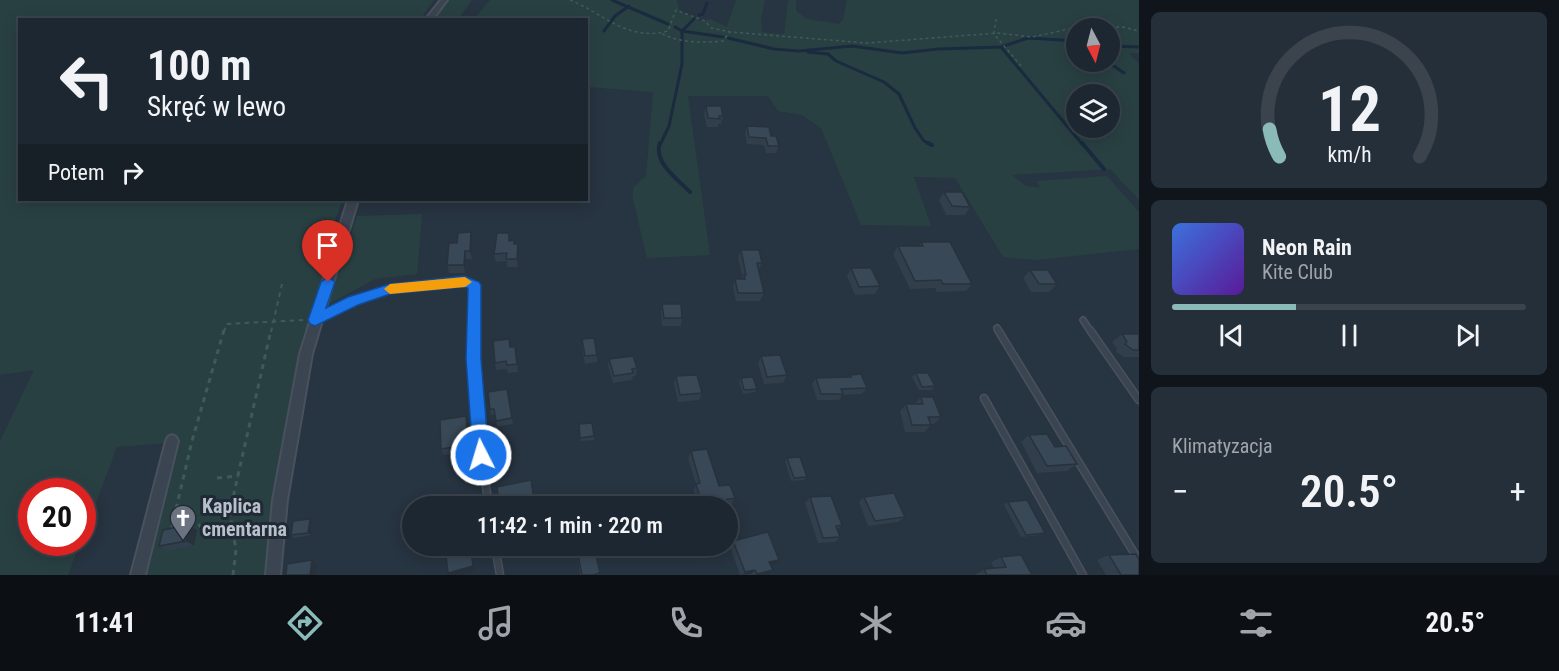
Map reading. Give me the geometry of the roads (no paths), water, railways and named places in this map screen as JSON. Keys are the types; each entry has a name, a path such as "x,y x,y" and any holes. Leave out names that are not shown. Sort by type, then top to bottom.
{"street":[{"path":"430,18 444,0"},
{"path":"273,575 280,500 306,354 353,201"},
{"path":"138,575 172,441"}],"lane":[{"path":"315,320 353,301 390,289 464,282 474,285 473,359 481,455 487,496"},
{"path":"1083,320 1139,400"},
{"path":"997,328 1139,561"},
{"path":"984,399 1083,575"},
{"path":"497,556 500,575"}],"waterway":[{"path":"612,0 628,7"},
{"path":"699,15 703,14 707,3"},
{"path":"604,31 615,16 628,7"},
{"path":"628,7 668,24"},
{"path":"682,31 694,19"},
{"path":"675,27 682,31"},
{"path":"660,145 669,126 682,64 682,31"},
{"path":"682,31 723,37"},
{"path":"728,38 774,49 799,51 852,46 902,53 938,49 1001,47"},
{"path":"1001,47 1028,38 1066,40"},
{"path":"1120,46 1139,47"},
{"path":"1001,47 1083,145"},
{"path":"808,52 828,54 836,61 884,82 899,94 915,128 924,141 931,145"},
{"path":"1120,70 1124,73"},
{"path":"660,143 659,150 663,164 690,192"},
{"path":"928,143 932,145"},
{"path":"1082,143 1104,169"}],"place":[{"name":"Kaplica cmentarna","path":"183,541"}]}
